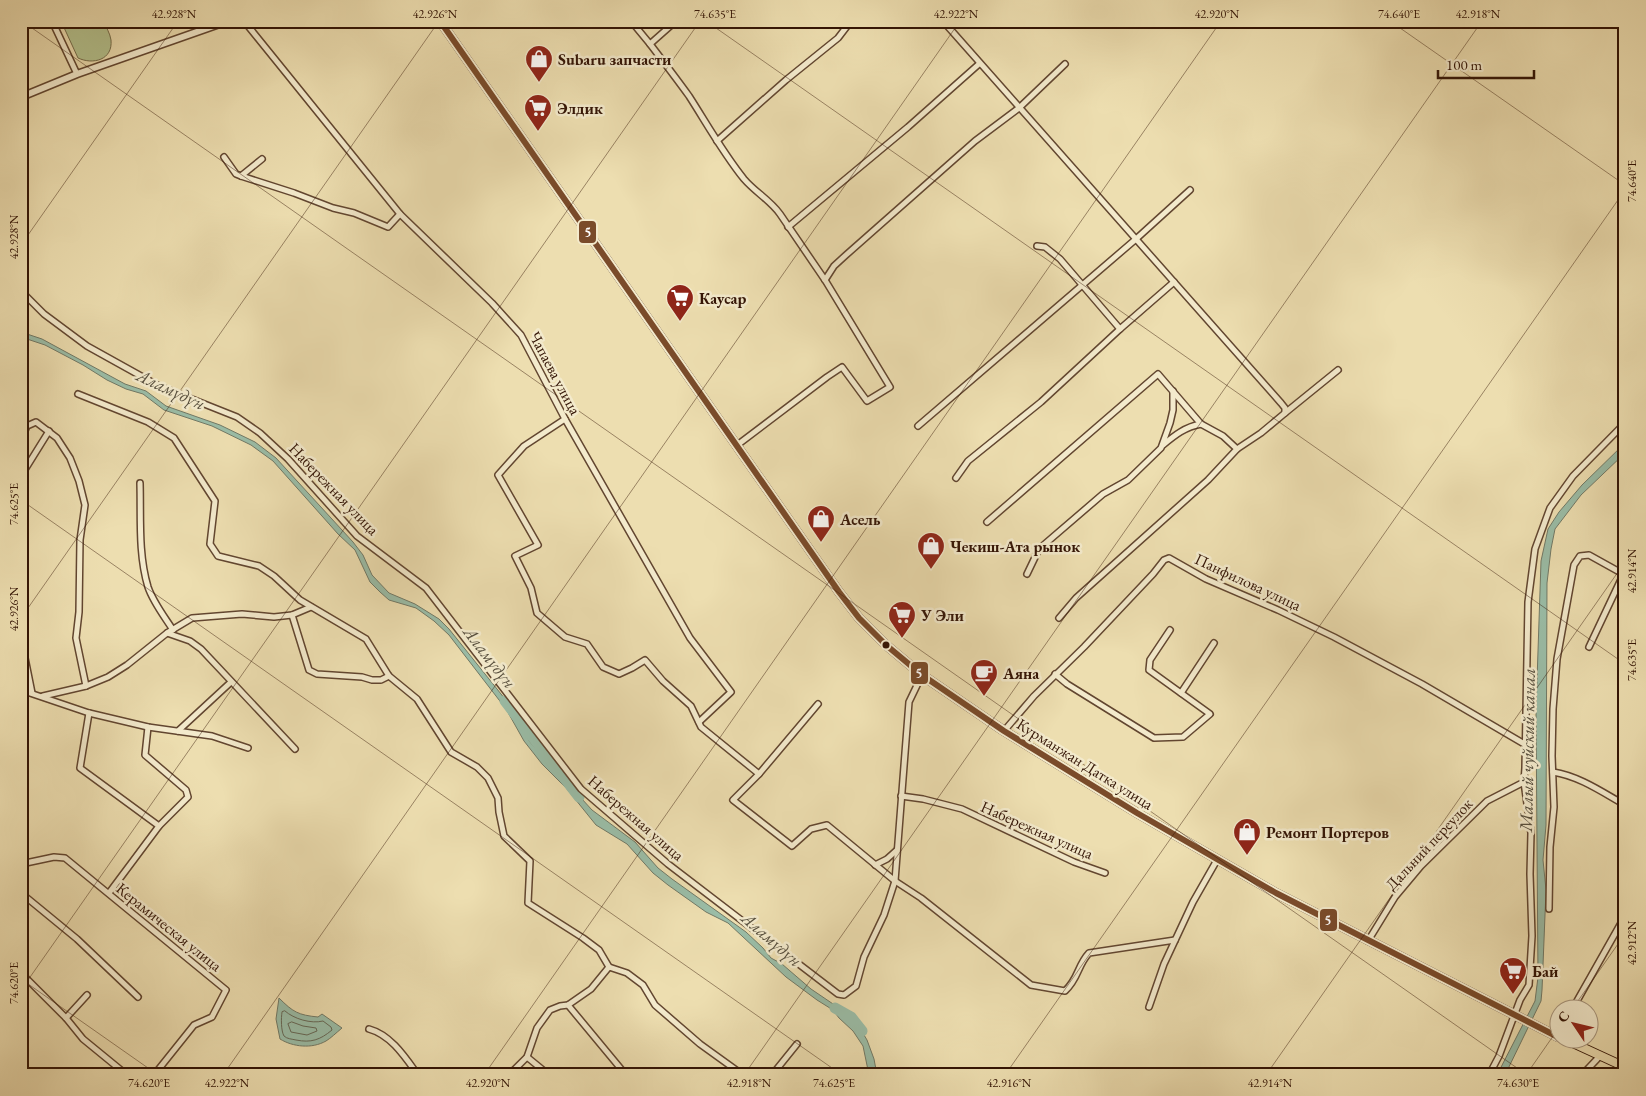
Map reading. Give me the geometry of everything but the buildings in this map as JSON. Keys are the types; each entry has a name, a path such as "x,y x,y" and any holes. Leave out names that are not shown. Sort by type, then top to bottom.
{"main road":[{"name":"Курманжан Датка улица","path":"440,21 802,540 859,618 886,645 922,675 1004,731 1217,860 1368,941 1548,1031"},
{"name":"Курманжан Датка улица","path":"1584,1048 1625,1067"}],"street":[{"path":"52,21 77,74"},
{"path":"21,97 77,74 228,21"},
{"name":"Чапаева улица","path":"244,21 400,214 492,303 522,335 565,419 690,638 731,692 699,722"},
{"path":"631,21 689,97 717,142 749,185 774,206 824,280 890,387 867,401 842,367 736,446"},
{"path":"650,44 676,21"},
{"path":"717,142 786,80 838,38 851,21"},
{"path":"943,21 979,64 1281,402 1285,408 1285,413"},
{"path":"788,227 908,127 979,64"},
{"path":"824,280 834,266 846,255 975,142 1019,108 1065,64"},
{"path":"224,157 236,174 333,208 354,213 388,227 400,214"},
{"path":"241,176 262,159"},
{"path":"918,426 1136,239 1190,190"},
{"path":"1037,246 1045,247 1060,259 1120,329"},
{"path":"956,478 968,460 1042,402 1120,329 1174,282"},
{"name":"Набережная улица","path":"21,291 44,314 87,346 159,386 237,417 260,433 288,459 357,536 426,588 581,789 668,864 838,994 844,996 856,986 864,957 884,915 895,881 910,702 922,675"},
{"path":"1059,618 1076,598 1208,480 1237,449 1261,433 1338,370"},
{"path":"987,522 1158,374 1201,424 1223,436 1237,449"},
{"path":"1161,448 1173,410 1173,390"},
{"path":"78,394 148,422 174,438 215,501 210,544 218,556 259,566 274,576 300,600 366,640 388,676 417,699 451,752 477,767 488,778 498,798 504,836 530,861 528,903 583,938 598,950 609,967 627,974 643,984 656,1005 700,1044 743,1075"},
{"path":"565,419 524,446 498,475 538,545 515,556 531,588 537,613 565,637 587,644 603,668 619,674 645,660 663,681 691,706 702,727 759,774"},
{"path":"21,440 27,426 36,422 49,431 57,438 70,458 79,481 85,504 80,540 79,612 76,638 86,686"},
{"path":"1489,1075 1499,1056 1513,1015 1529,984 1532,936 1531,833 1524,782 1528,602 1535,549 1550,508 1574,476 1625,423"},
{"path":"1027,574 1040,548 1102,494 1128,480 1179,432 1190,426 1201,424"},
{"path":"21,476 49,431"},
{"path":"140,484 142,556 148,587 158,608 173,630"},
{"path":"1550,909 1550,847 1554,807 1552,772 1553,709 1557,659 1574,565 1580,556 1589,555 1624,574 1589,647"},
{"name":"Панфилова улица","path":"1004,731 1055,674 1090,640 1164,560 1169,558 1206,579 1334,637 1422,684 1526,745"},
{"path":"43,696 86,686 108,677 127,666 167,633 192,618 242,614 274,617 292,615 311,607"},
{"path":"292,615 309,670 317,674 362,677 372,680 381,680 388,676"},
{"path":"1055,674 1067,684 1154,738 1183,737 1210,714 1149,670 1150,660 1170,630"},
{"path":"167,633 190,641 201,649 295,749"},
{"path":"21,638 32,693"},
{"path":"1181,693 1214,644"},
{"path":"178,731 231,682"},
{"path":"21,690 89,713 148,727 212,736 248,748"},
{"path":"818,704 759,774 733,800 792,846 811,829 827,825 895,881 921,898 1031,985 1065,990 1074,983 1083,959 1089,953 1175,940"},
{"path":"89,713 80,768 159,826"},
{"path":"109,893 159,826 188,797 186,790 145,755 148,727"},
{"path":"1552,772 1563,774 1588,784 1625,805"},
{"name":"Дальний переулок","path":"1368,941 1395,898 1421,866 1486,801 1524,782"},
{"name":"Набережная улица","path":"901,796 923,799 962,809 1074,862 1105,873"},
{"path":"875,864 887,859 898,849"},
{"name":"Керамическая улица","path":"21,864 54,857 65,858 226,990 212,1017 194,1025 154,1075"},
{"path":"1149,1007 1164,964 1175,940 1193,902 1217,860"},
{"path":"21,893 77,939 138,997"},
{"path":"1579,998 1625,916"},
{"path":"509,1075 527,1057 536,1028 550,1010 568,1005 591,988 609,967"},
{"path":"21,973 66,1018 83,1039 127,1075"},
{"path":"66,1018 87,995"},
{"path":"568,1005 626,1075"},
{"path":"369,1029 385,1036 404,1056 418,1075"},
{"path":"772,1075 797,1044"},
{"path":"1582,1075 1600,1056"},
{"path":"527,1057 549,1075"}],"shaded area":[{"path":"61,21 103,21 111,40 109,52 96,61 78,58"}],"water":[{"path":"21,332 42,339 125,384 146,391 166,406 220,425 255,442 276,458 353,542 363,555 372,575 389,593 415,604 439,619 449,629 509,704 530,742 592,810 635,842 658,868 746,932 771,958 782,964 811,989 857,1023 867,1040 874,1059 877,1075 869,1075 863,1046 853,1031 833,1010 786,977 728,923 706,912 653,873 627,844 596,825 524,741 506,709 449,635 416,608 389,600 380,592 370,582 355,550 338,534 273,461 251,445 212,426 164,410 143,394 126,389 107,380 45,345 21,337"},
{"path":"1625,443 1625,453 1581,495 1555,529 1547,583 1546,825 1543,860 1546,890 1541,1001 1505,1075 1497,1075 1535,1001 1538,977 1536,711 1541,561 1548,529 1559,512 1582,485"},
{"path":"279,998 296,1012 318,1017 322,1014 342,1028 321,1044 303,1046 285,1042 280,1039 276,1019"}],"waterway":[{"name":"Аламүдүн","path":"505,701 579,797"},
{"name":"Аламүдүн","path":"835,1008 851,1017 862,1031"}],"transit line":[{"name":"5","path":"440,21 839,592 859,618 886,645 922,675 1004,731 1137,813 1276,893 1548,1032"}],"place":[{"name":"Subaru запчасти","path":"539,83"},
{"name":"Элдик","path":"538,132"},
{"name":"Каусар","path":"680,322"},
{"name":"Асель","path":"821,543"},
{"name":"Чекиш-Ата рынок","path":"931,570"},
{"name":"У Эли","path":"902,639"},
{"name":"Аяна","path":"984,697"},
{"name":"Ремонт Портеров","path":"1247,856"},
{"name":"Бай","path":"1513,995"}],"water label":[{"name":"Малый чуйский канал","path":"1527,750"}]}
